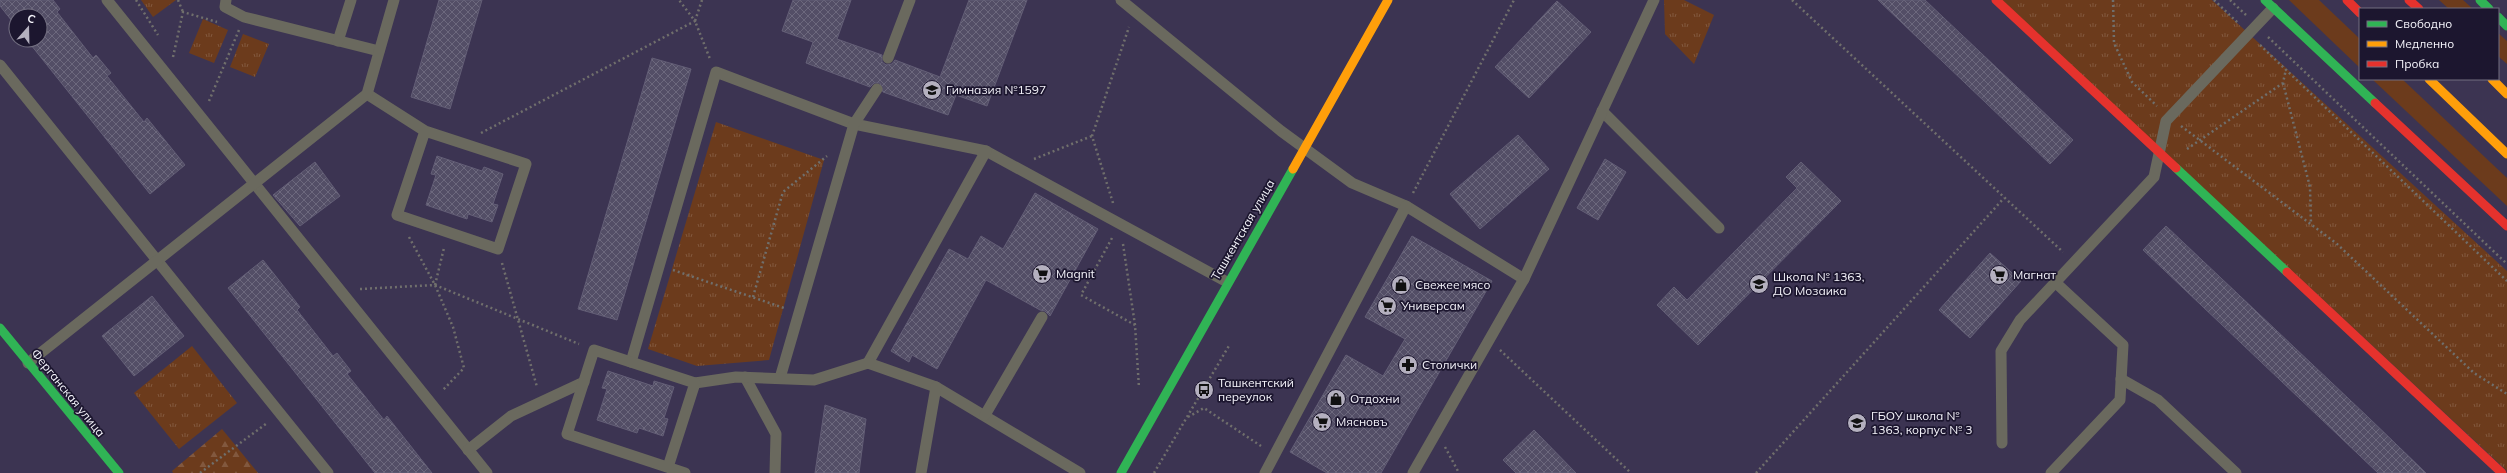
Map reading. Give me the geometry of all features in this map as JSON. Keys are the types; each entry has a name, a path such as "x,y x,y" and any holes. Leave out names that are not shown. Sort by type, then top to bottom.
{"main road":[{"name":"Ташкентская улица","path":"1121,473 1227,282 1388,0"},
{"path":"1996,0 2502,473"},
{"path":"2265,0 2507,226"},
{"path":"2347,0 2359,12"},
{"path":"2409,0 2418,8"},
{"path":"2480,0 2488,8"},
{"path":"2499,18 2507,26"},
{"path":"2430,80 2507,154"},
{"path":"2493,80 2507,94"},
{"name":"Ферганская улица","path":"0,328 118,473"}],"lane":[{"path":"107,0 487,473"},
{"path":"226,0 225,7 244,17 379,51"},
{"path":"338,41 351,0"},
{"path":"28,363 367,94 394,0"},
{"path":"888,58 910,0"},
{"path":"1121,0 1281,131 1352,183 1406,206 1524,279"},
{"path":"1413,473 1524,279 1654,0"},
{"path":"2002,443 2001,351 2020,320 2076,263 2154,177 2166,121 2273,8"},
{"path":"0,65 328,473"},
{"path":"631,362 716,72 854,124 986,151 1227,282"},
{"path":"780,378 854,124 877,89"},
{"path":"367,94 425,131 526,164 498,249 397,215 425,131"},
{"path":"1602,111 1719,228"},
{"path":"868,363 986,151"},
{"path":"1266,471 1406,206"},
{"path":"2051,473 2120,400 2123,345 2056,283"},
{"path":"985,415 1042,317"},
{"path":"685,473 567,434 594,350 696,383 745,377 814,380 868,363 936,387 1080,473"},
{"path":"745,377 776,434 775,473"},
{"path":"2121,379 2158,400 2236,473"},
{"path":"468,450 511,416 584,382"},
{"path":"668,467 696,383"},
{"path":"921,473 936,387"},
{"path":"2064,473 2068,456"}],"path":[{"path":"136,0 161,40"},
{"path":"169,53 173,60 184,12 178,0"},
{"path":"679,0 695,20 716,72"},
{"path":"462,143 695,20 702,0"},
{"path":"1406,206 1514,0"},
{"path":"1792,0 2004,198 2076,263"},
{"path":"2113,0 2114,43 2132,82 2169,118 2337,244 2474,373 2507,394"},
{"path":"2214,0 2252,29 2507,264"},
{"path":"2230,0 2286,69 2507,281"},
{"path":"184,12 218,22"},
{"path":"1134,12 1092,136 1120,224 1135,325 1139,388"},
{"path":"202,119 244,17"},
{"path":"232,26 240,28"},
{"path":"2286,69 2283,83 2310,187 2311,224"},
{"path":"2169,163 2198,140 2283,83"},
{"path":"1014,166 1092,136"},
{"path":"753,297 783,192 824,160"},
{"path":"1756,473 2004,198"},
{"path":"397,215 435,286 453,327 464,368 430,403"},
{"path":"1120,224 1081,295 1135,325"},
{"path":"435,286 447,232"},
{"path":"498,249 542,402"},
{"path":"659,265 798,313"},
{"path":"339,289 435,286 594,350"},
{"path":"1489,340 1631,473"},
{"path":"1154,473 1230,344"},
{"path":"1187,417 1204,408 1260,444 1266,471"},
{"path":"200,473 280,412"},
{"path":"1437,431 1459,473"}],"green space":[{"path":"141,0 176,0 153,17"},
{"path":"1664,0 1684,0 1714,15 1694,64 1665,34"},
{"path":"2001,0 2212,0 2507,271 2507,471"},
{"path":"2289,0 2319,0 2359,38 2359,67"},
{"path":"2439,0 2463,0 2472,8 2448,8"},
{"path":"203,19 228,30 214,63 189,53"},
{"path":"243,34 269,44 255,77 230,67"},
{"path":"2499,34 2507,41 2507,64 2499,57"},
{"path":"2373,80 2403,80 2507,178 2507,206"},
{"path":"716,122 824,160 769,360 697,366 648,349"},
{"path":"192,346 237,403 179,449 134,393"},
{"path":"222,429 258,473 173,473 172,471"}],"building":[{"path":"0,0 53,0 60,9 57,12 93,58 96,55 111,73 107,76 144,122 147,118 185,165 150,194 33,48 48,48 48,8 8,8 8,16 0,6"},
{"path":"439,0 482,0 450,109 411,97"},
{"path":"793,0 851,0 837,39 882,55 882,62 886,65 892,64 895,60 940,77 969,0 1027,0 987,106 956,95 948,115 883,92 880,83 874,83 870,87 806,63 813,42 782,31"},
{"path":"1878,0 1925,0 2073,140 2050,164"},
{"path":"1557,1 1591,32 1529,98 1495,67"},
{"path":"652,58 691,69 617,320 578,309"},
{"path":"1518,135 1549,169 1480,229 1450,194"},
{"path":"437,156 482,171 484,167 503,174 493,204 498,205 492,222 468,214 467,219 426,205 436,175 431,174"},
{"path":"1605,159 1626,172 1598,220 1577,208"},
{"path":"315,162 340,196 300,226 273,195"},
{"path":"1801,162 1841,201 1698,345 1657,305 1674,287 1687,300 1797,188 1786,177"},
{"path":"1035,193 1098,229 1050,316 1045,311 1040,310 986,280 937,369 912,355 909,362 891,351 949,249 968,259 981,236 1003,249"},
{"path":"2166,226 2426,473 2378,473 2143,250"},
{"path":"1412,236 1492,281 1381,473 1327,473 1290,452 1346,355 1383,376 1405,339 1365,317"},
{"path":"1990,253 2021,281 1970,338 1939,310"},
{"path":"263,260 300,307 297,310 333,356 337,353 351,371 347,374 384,420 387,416 432,473 375,473 228,288"},
{"path":"152,296 184,336 134,376 102,336"},
{"path":"608,371 653,386 654,381 674,387 664,418 668,419 663,436 639,428 637,433 597,420 607,389 602,388"},
{"path":"825,405 866,419 859,473 815,473"},
{"path":"1534,430 1576,473 1516,473 1503,460"}],"traffic: fast":[{"path":"2265,0 2375,103"},
{"path":"2480,0 2488,8"},
{"path":"2499,18 2507,26"},
{"path":"2176,168 2287,272"},
{"path":"1121,473 1293,169"},
{"path":"0,328 119,473"}],"traffic: slow":[{"path":"1293,169 1388,0"},
{"path":"2430,80 2507,154"},
{"path":"2493,80 2507,94"}],"traffic: jam":[{"path":"1996,0 2176,168"},
{"path":"2347,0 2359,12"},
{"path":"2409,0 2418,8"},
{"path":"2375,103 2507,226"},
{"path":"2287,272 2502,473"}],"place":[{"name":"Гимназия №1597","path":"932,90"},
{"name":"Magnit","path":"1042,274"},
{"name":"Магнат","path":"1999,275"},
{"name":"Школа № 1363, ДО Мозаика","path":"1759,284"},
{"name":"Свежее мясо","path":"1401,285"},
{"name":"Универсам","path":"1387,306"},
{"name":"Столички","path":"1408,365"},
{"name":"Ташкентский переулок","path":"1204,390"},
{"name":"Отдохни","path":"1336,399"},
{"name":"Мясновъ","path":"1322,422"},
{"name":"ГБОУ школа № 1363, корпус № 3","path":"1857,423"}]}
